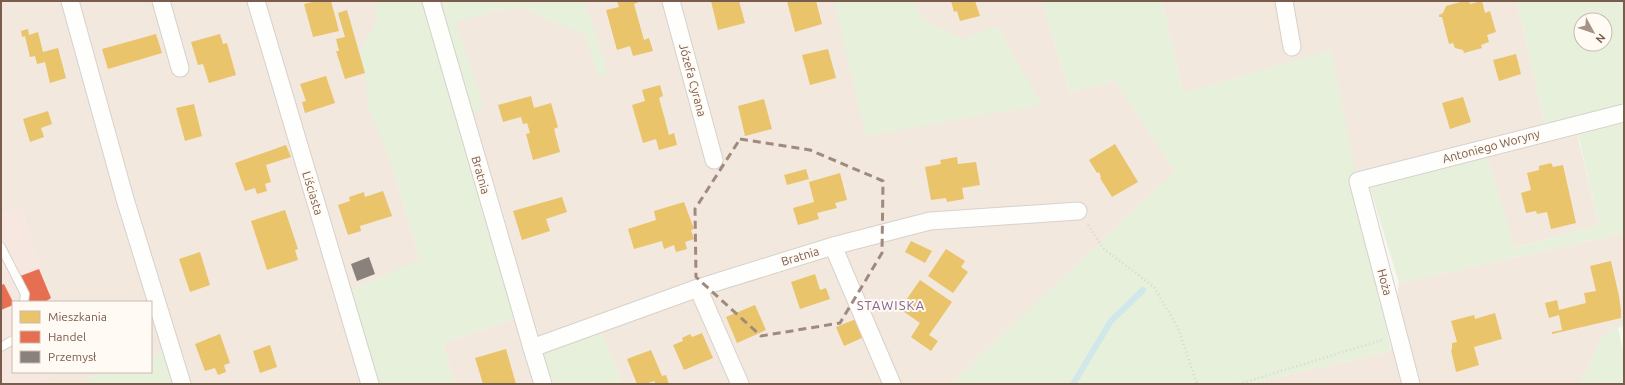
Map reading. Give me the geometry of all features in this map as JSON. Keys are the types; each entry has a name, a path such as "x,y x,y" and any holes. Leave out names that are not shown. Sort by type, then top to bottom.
{"street":[{"path":"70,1 127,206 182,384"},
{"path":"161,1 180,68"},
{"name":"Liściasta","path":"256,1 370,384"},
{"name":"Bratnia","path":"431,1 543,384"},
{"name":"Józefa Cyrana","path":"672,1 714,160"},
{"path":"1284,1 1292,48"},
{"name":"Antoniego Woryny","path":"1358,181 1624,113"},
{"name":"Hoża","path":"1358,181 1411,384"},
{"name":"Bratnia","path":"532,348 698,288 834,246 930,221 1078,211"},
{"path":"834,246 892,384"},
{"path":"698,288 740,384"}],"lane":[{"path":"1,247 25,294 24,301"},
{"path":"1,347 12,341"}],"path":[{"path":"1078,211 1104,249 1154,287 1178,328 1197,384"},
{"path":"1239,384 1399,335"}],"highlighted area":[{"path":"740,139 810,150 883,181 882,253 840,323 761,336 696,277 695,209"}],"shaded area":[{"path":"1,1 1042,1 1069,92 1115,81 1176,171 951,384 622,384 601,331 540,350 477,131 391,162 420,260 378,384 188,384 164,352 152,357 152,301 50,301 21,207 1,215"},
{"path":"1162,1 1517,1 1545,125 1573,117 1599,225 1514,248 1487,157 1358,190 1331,51 1183,93"},
{"path":"21,207 50,301 12,301 12,373 57,373 32,384 1,384 1,215"},
{"path":"1624,233 1624,321 1601,338 1580,384 1250,384 1391,351 1399,283"},
{"path":"514,319 537,384 454,384 443,343"},
{"path":"57,373 102,373 89,377 91,384 32,384"}],"green space":[{"path":"376,1 421,1 463,136 514,319 443,343 454,384 378,384 347,291 420,260 391,162 368,106 365,73 359,52 376,24"},
{"path":"453,1 585,1 608,73 598,77 585,34 545,19 524,7 493,12 455,21 484,107 471,116 440,3"},
{"path":"834,1 916,1 922,20 963,39 997,26 1042,105 866,136"},
{"path":"1042,1 1162,1 1183,93 1331,50 1391,351 1250,384 951,384 1175,171 1115,81 1069,92"},
{"path":"1517,1 1624,1 1624,106 1545,125"},
{"path":"1624,123 1624,233 1399,283 1370,188 1487,157 1515,248 1599,225 1578,134"},
{"path":"1624,321 1624,326 1618,328 1624,355 1624,384 1580,384 1601,338"},
{"path":"601,331 622,384 554,384 540,350"},
{"path":"164,352 174,384 91,384 89,377 102,373 152,373 152,357"}],"building: Mieszkania":[{"path":"316,1 331,1 339,31 313,37 304,4"},
{"path":"617,1 639,1 634,4 644,40 649,38 653,51 633,56 630,46 617,50 606,10 619,7"},
{"path":"711,1 739,1 745,23 718,30"},
{"path":"787,1 816,1 822,24 795,32"},
{"path":"951,1 975,1 980,16 960,21 957,11 954,12"},
{"path":"1469,1 1470,4 1482,1 1485,13 1490,11 1496,32 1487,35 1489,42 1481,45 1482,48 1464,53 1463,50 1455,48 1453,43 1449,44 1442,17 1439,17 1439,15 1443,13 1446,6"},
{"path":"347,10 365,73 345,79 336,51 339,51 336,39 345,37 338,13"},
{"path":"28,29 29,35 38,32 43,52 58,48 66,78 50,83 45,62 37,64 35,56 30,57 25,36 22,37 21,31"},
{"path":"156,34 162,53 108,69 102,49"},
{"path":"220,34 223,44 227,43 236,75 209,83 203,64 198,65 191,42"},
{"path":"828,49 836,78 810,85 802,55"},
{"path":"1516,54 1521,74 1499,81 1493,60"},
{"path":"326,76 335,103 305,113 302,102 306,101 300,84"},
{"path":"660,85 663,96 659,98 669,135 674,133 677,145 659,150 656,139 643,143 632,105 645,101 642,90"},
{"path":"531,96 534,108 551,103 558,127 554,129 560,152 533,160 526,134 530,133 527,123 523,124 521,117 503,122 498,105"},
{"path":"1463,97 1471,122 1450,129 1442,103"},
{"path":"764,99 772,129 745,136 738,106"},
{"path":"194,104 202,136 185,141 176,108"},
{"path":"48,111 52,124 41,128 44,137 30,142 23,119"},
{"path":"1115,144 1138,182 1112,197 1100,178 1099,172 1097,173 1089,160"},
{"path":"286,145 291,157 266,165 271,182 265,184 267,191 257,194 255,188 245,191 235,163"},
{"path":"957,157 958,164 976,162 980,185 962,188 964,199 947,202 946,198 931,200 925,167 941,164 940,160"},
{"path":"1551,163 1553,167 1563,165 1576,223 1551,229 1547,212 1537,214 1536,211 1526,213 1521,193 1531,190 1527,173 1539,170 1539,166"},
{"path":"806,169 809,179 787,185 784,175"},
{"path":"840,173 847,200 835,203 837,208 817,213 819,219 798,225 793,208 814,202 809,182"},
{"path":"383,191 392,216 360,226 361,231 348,235 338,205 350,201 349,197 364,192 365,197"},
{"path":"562,197 567,212 546,219 550,231 522,240 513,211"},
{"path":"684,202 694,229 691,230 694,239 685,242 687,249 676,252 674,245 664,249 662,241 634,249 628,229 656,220 654,211"},
{"path":"285,210 298,249 295,250 298,260 267,270 251,221"},
{"path":"911,241 932,251 925,263 905,252"},
{"path":"946,249 965,261 961,267 968,272 953,293 928,276"},
{"path":"200,252 210,285 190,292 179,259"},
{"path":"1611,261 1619,296 1621,318 1552,334 1552,332 1562,330 1559,315 1549,318 1545,303 1557,300 1559,310 1586,303 1584,293 1596,291 1590,266"},
{"path":"815,274 820,290 826,288 830,299 800,309 791,282"},
{"path":"920,280 952,302 929,335 938,341 931,351 911,337 920,323 900,309"},
{"path":"755,305 766,330 737,343 726,317"},
{"path":"1495,313 1502,339 1474,347 1479,365 1456,372 1451,350 1452,343 1457,342 1451,321 1474,315 1475,319"},
{"path":"856,319 864,337 844,346 836,327"},
{"path":"702,333 713,358 684,370 673,345 683,341 682,338 690,334 692,337"},
{"path":"220,334 230,363 224,365 226,372 218,375 215,368 205,371 195,344"},
{"path":"270,345 277,367 260,373 253,351"},
{"path":"506,349 516,384 483,384 475,358"},
{"path":"651,350 662,376 666,375 669,384 656,384 654,381 645,384 637,384 627,359"}],"building: Handel":[{"path":"39,269 51,298 46,301 26,301 15,278"},
{"path":"4,284 12,301 12,305 1,310 1,285"}],"building: Przemysł":[{"path":"369,257 375,274 357,281 351,264"}],"waterway":[{"path":"1073,384 1111,321 1143,290"}],"district":[{"name":"STAWISKA","path":"891,305"}]}
